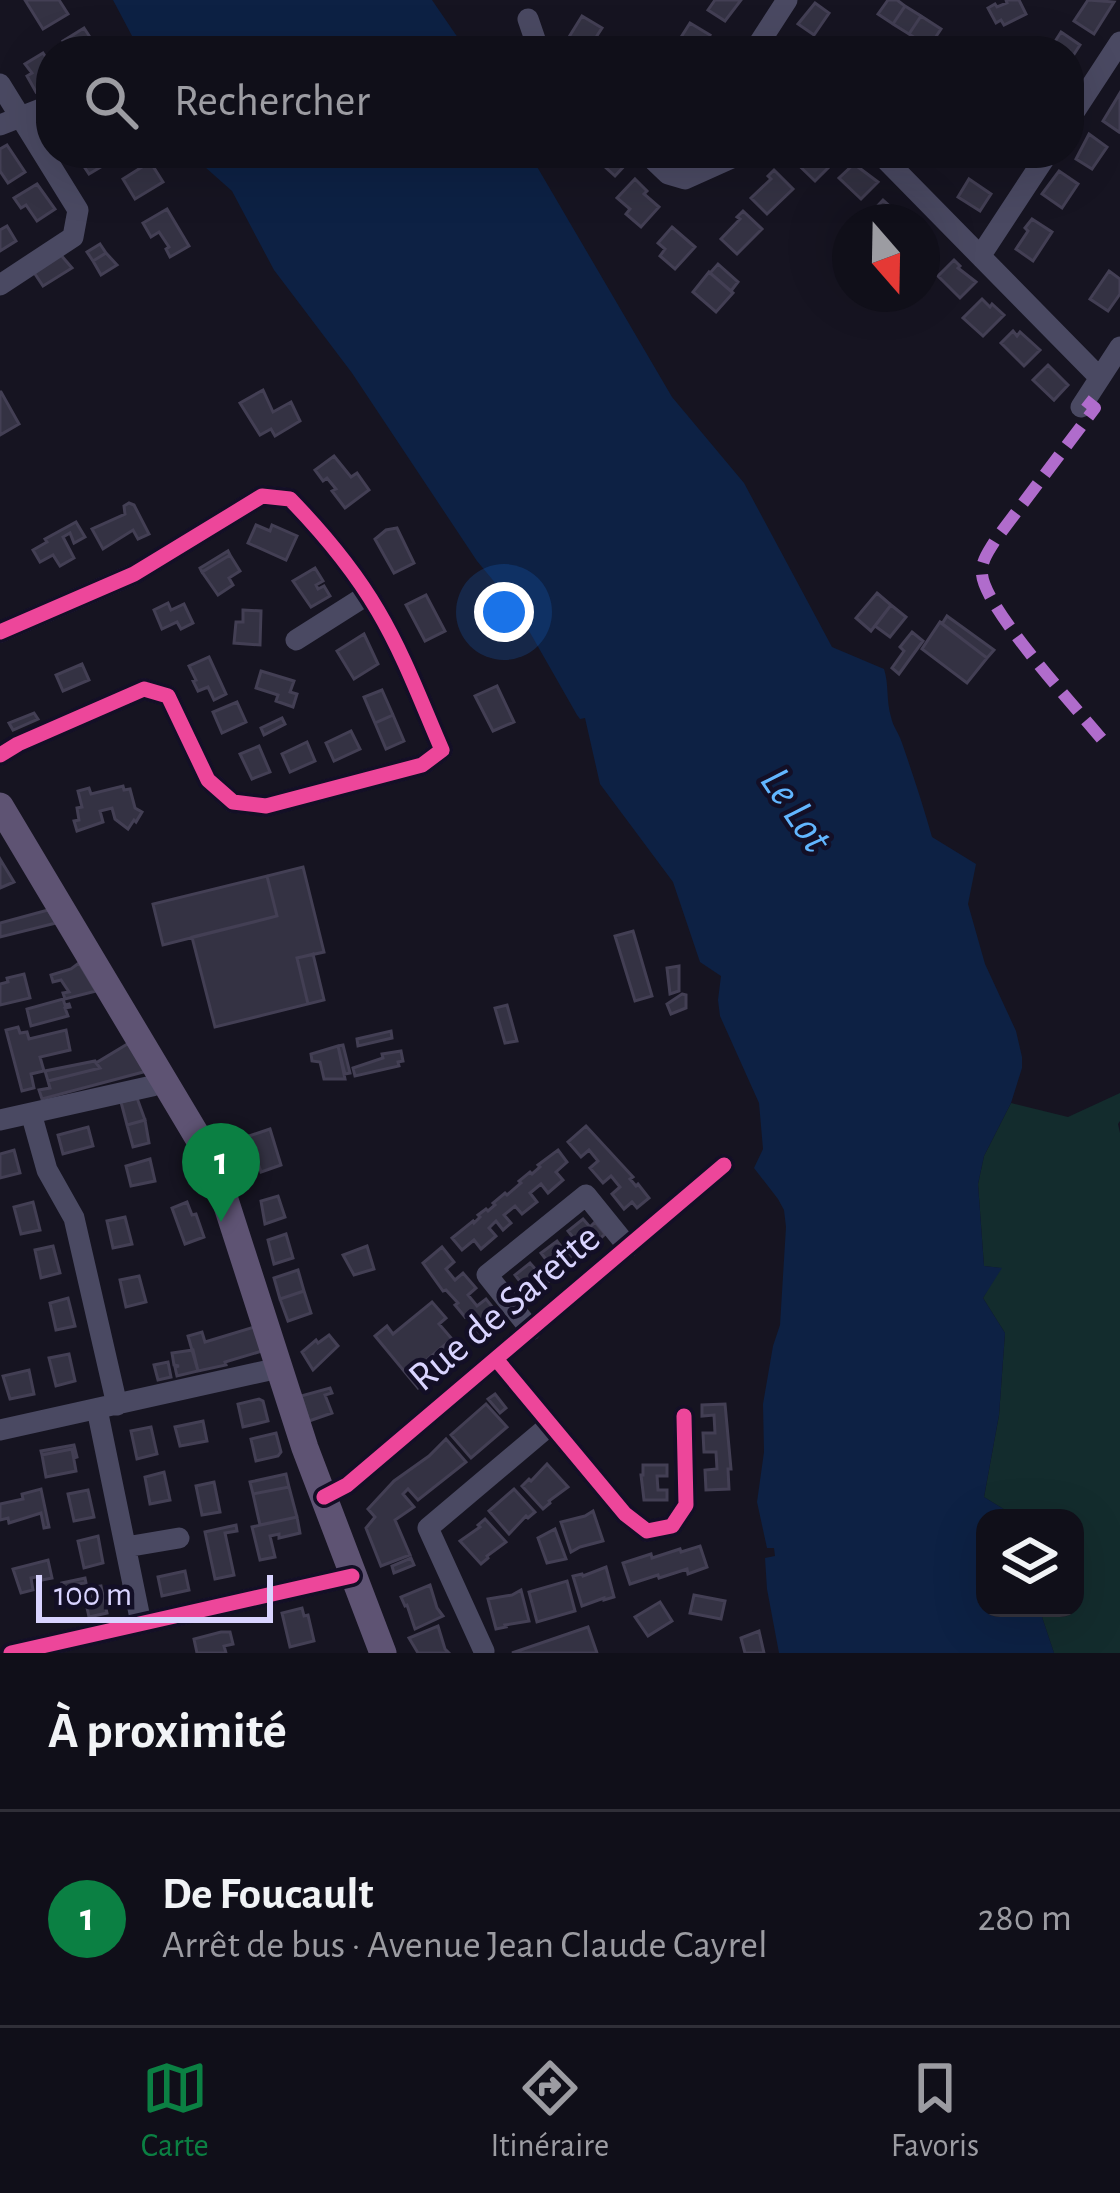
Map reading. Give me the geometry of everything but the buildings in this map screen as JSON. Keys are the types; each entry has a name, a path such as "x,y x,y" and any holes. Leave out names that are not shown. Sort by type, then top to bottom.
{"main road":[{"path":"0,806 218,1178 279,1368 383,1653"}],"street":[{"path":"768,36 787,0"},
{"path":"529,19 534,36"},
{"path":"1084,97 1120,42"},
{"path":"0,86 10,121 36,140"},
{"path":"0,285 73,237 78,210 56,168"},
{"path":"662,168 685,179 707,168"},
{"path":"894,168 1100,378"},
{"path":"981,255 1038,168"},
{"path":"1081,407 1120,347"},
{"path":"0,632 134,574 262,496 290,499 327,538 379,612 442,750 422,765 266,806 233,802 208,780 168,696 144,689 0,755"},
{"path":"296,640 367,595"},
{"path":"0,1120 164,1080"},
{"path":"31,1112 47,1171 74,1217 141,1623"},
{"name":"Rue de Sarette","path":"324,1497 347,1485 724,1165"},
{"name":"Rue de Sarette","path":"530,1330 487,1275 586,1195 628,1246"},
{"path":"496,1359 625,1514 646,1531 672,1526 686,1505 684,1416"},
{"path":"0,1430 279,1368"},
{"path":"484,1652 428,1528 550,1425"},
{"path":"126,1547 179,1538"},
{"path":"11,1653 58,1648 141,1623 352,1576"}],"green space":[{"path":"1120,1093 1120,1653 1054,1653 1042,1617 1084,1617 1084,1509 1003,1509 984,1497 999,1415 1005,1333 983,1298 1000,1268 984,1266 978,1184 984,1156 1011,1103 1068,1117"}],"water":[{"path":"113,0 432,0 457,36 132,36"},
{"name":"Le Lot","path":"206,168 538,168 672,397 744,483 832,647 884,669 892,721 932,837 976,864 968,904 985,964 1016,1031 1022,1057 1011,1103 984,1156 978,1184 984,1266 1002,1268 983,1298 1005,1333 999,1415 984,1497 1003,1509 976,1509 976,1617 1042,1617 1054,1653 779,1653 765,1558 775,1556 774,1548 767,1548 757,1502 764,1452 763,1404 780,1325 786,1227 784,1210 754,1168 763,1149 759,1103 720,1016 721,976 700,962 673,882 600,784 585,718 577,715 516,608 477,561 352,373 274,270 232,191"}],"marked path":[{"path":"1085,400 1095,408 996,539 982,574 1015,634 1105,743"}],"cycle path":[{"path":"0,632 134,574 262,496 290,499 337,552 378,611 442,750 422,765 266,806 233,802 208,780 168,696 144,689 0,755"},
{"path":"324,1497 347,1485 724,1165"},
{"path":"496,1359 625,1514 647,1531 672,1526 686,1505 684,1416"},
{"path":"11,1653 352,1576"}],"place":[{"name":"De Foucault","path":"221,1222"}]}
